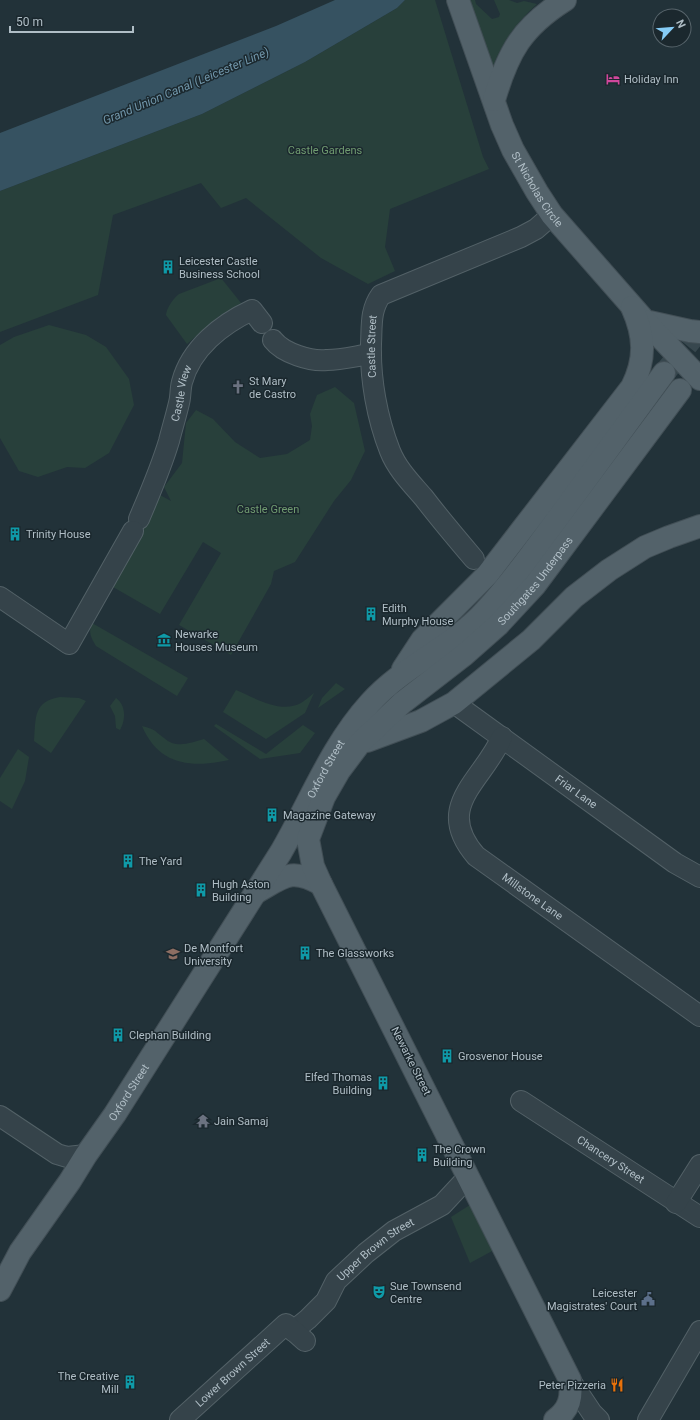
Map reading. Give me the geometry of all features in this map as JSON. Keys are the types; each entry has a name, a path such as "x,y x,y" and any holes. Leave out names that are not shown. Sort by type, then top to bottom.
{"main road":[{"name":"St Nicholas Circle","path":"458,0 513,150 537,192 552,215 638,314 700,379"},
{"path":"494,100 508,59 515,46 538,19 565,0"},
{"path":"398,677 422,640 487,575 632,387 642,362 638,314 690,331 700,332"},
{"name":"Southgates Underpass","path":"398,677 458,637 486,611 518,572 664,373"},
{"name":"Southgates Underpass","path":"360,743 414,692 464,655 498,625 535,585 680,390"},
{"path":"360,743 421,721 454,703 531,640 574,597 609,570 645,547 700,526"},
{"name":"Oxford Street","path":"0,1290 20,1252 70,1181 150,1059 255,893 303,814 326,765 348,729 370,702 398,677"},
{"name":"Newarke Street","path":"360,743 339,770 324,797 308,839 313,866 570,1380"},
{"name":"Oxford Street","path":"255,893 291,874 306,876 321,884"},
{"path":"555,1420 568,1407 572,1394 570,1380"}],"street":[{"name":"Castle Street","path":"474,559 406,476 391,452 378,409 371,354 372,312 375,303 381,295 521,237 536,228 552,215"},
{"name":"Castle View","path":"0,597 69,644 136,525 166,450 179,403 182,382 193,358 206,342 240,316 252,310 262,323"},
{"path":"273,340 284,350 309,358 326,361 371,354"},
{"name":"Friar Lane","path":"454,703 675,863 700,877"},
{"name":"Millstone Lane","path":"502,737 461,802 459,824 461,834 466,844 476,856 697,1007"},
{"name":"Chancery Street","path":"520,1101 676,1203 700,1217"},
{"path":"0,1116 57,1154 67,1157 86,1155"},
{"path":"676,1203 700,1165"},
{"name":"Upper Brown Street","path":"295,1332 326,1301 336,1281 366,1253 394,1231 442,1205 468,1177"},
{"path":"648,1420 700,1331"},
{"name":"Lower Brown Street","path":"180,1420 295,1332"},
{"path":"570,1380 592,1413 599,1420"}],"green space":[{"name":"Castle Gardens","path":"405,0 435,0 483,157 489,169 390,209 385,247 395,271 368,284 321,258 246,198 221,208 201,183 113,215 98,295 0,332 0,191 202,114 305,62 397,8"},
{"path":"467,0 475,0 476,4 492,19 499,17 500,14 494,0 509,0 517,3 524,1 537,4 510,34 500,50 492,69"},
{"path":"221,278 241,303 218,317 187,344 166,315 169,306 179,294"},
{"path":"49,325 86,335 106,347 129,379 134,405 109,453 85,468 67,467 38,477 19,471 0,438 0,345 14,337"},
{"name":"Castle Green","path":"335,387 354,403 365,451 351,480 334,501 295,562 274,571 271,584 231,655 179,625 221,553 203,542 160,614 113,587 158,494 171,501 164,487 182,463 186,423 196,410 213,419 235,442 260,458 287,454 310,440 312,426 310,414 317,395"},
{"path":"92,623 188,678 177,696 96,646 91,635 90,629"},
{"path":"336,683 345,689 318,708 322,698"},
{"path":"236,690 268,704 285,707 301,703 314,693 305,713 266,739 223,712"},
{"path":"60,697 79,698 86,701 51,753 34,741 36,718 40,707 51,699"},
{"path":"116,698 122,705 124,713 120,730 116,728 115,716 110,706"},
{"path":"216,724 266,754 303,725 315,733 300,753 260,759 214,726"},
{"path":"142,726 153,729 173,743 183,744 204,739 229,760 202,764 178,761 167,756 158,749 149,739"},
{"path":"18,749 29,757 25,781 12,809 0,801 0,778"},
{"path":"484,1196 507,1243 470,1263 451,1217"}],"water":[{"name":"Grand Union Canal (Leicester Line)","path":"335,0 405,0 397,8 305,62 202,114 0,191 0,133 276,26"}],"tunnel":[{"path":"666,371 700,329"}],"place":[{"name":"Holiday Inn","path":"613,79"},
{"name":"Leicester Castle Business School","path":"168,267"},
{"name":"St Mary de Castro","path":"238,387"},
{"name":"Trinity House","path":"15,534"},
{"name":"Edith Murphy House","path":"371,614"},
{"name":"Newarke Houses Museum","path":"164,640"},
{"name":"Magazine Gateway","path":"272,815"},
{"name":"The Yard","path":"128,861"},
{"name":"Hugh Aston Building","path":"201,890"},
{"name":"The Glassworks","path":"305,953"},
{"name":"De Montfort University","path":"173,954"},
{"name":"Clephan Building","path":"118,1035"},
{"name":"Grosvenor House","path":"447,1056"},
{"name":"Elfed Thomas Building","path":"383,1083"},
{"name":"Jain Samaj","path":"203,1121"},
{"name":"The Crown Building","path":"422,1155"},
{"name":"Sue Townsend Centre","path":"379,1292"},
{"name":"Leicester Magistrates' Court","path":"648,1299"},
{"name":"The Creative Mill","path":"130,1382"},
{"name":"Peter Pizzeria","path":"617,1385"}]}
